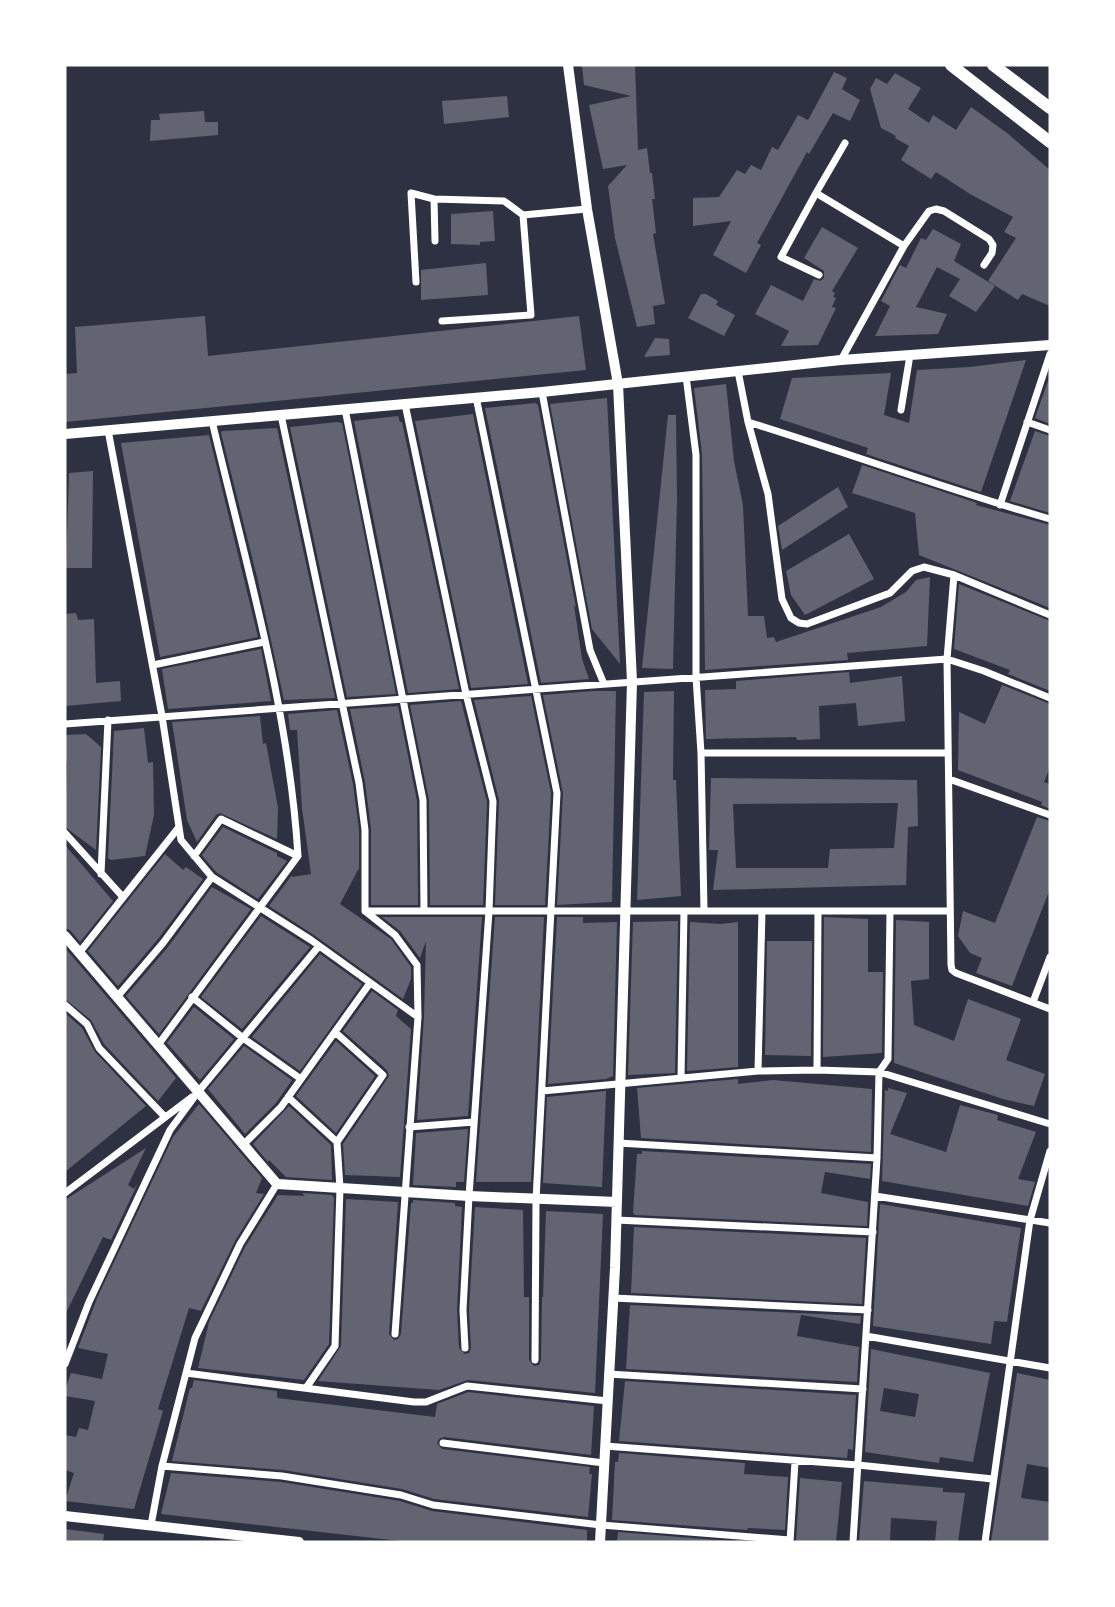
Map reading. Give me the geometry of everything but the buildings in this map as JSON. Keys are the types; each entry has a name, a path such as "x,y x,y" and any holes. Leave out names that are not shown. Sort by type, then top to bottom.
{"main road":[{"path":"951,65 1050,142"},
{"path":"993,65 1050,108"}],"street":[{"path":"568,65 587,209 618,384 632,682 617,1202 600,1542"},
{"path":"819,275 781,257 845,143"},
{"path":"416,282 411,193 434,200 504,201 523,215 587,209"},
{"path":"816,193 904,246"},
{"path":"434,200 435,241"},
{"path":"841,359 904,246 929,211 944,211 989,239 993,245 992,253 984,265"},
{"path":"442,321 531,315 523,215"},
{"path":"65,434 542,392 841,359 1050,345"},
{"path":"1000,505 1050,354"},
{"path":"901,410 911,355"},
{"path":"738,371 748,422 768,494 782,599 791,618 807,624 890,593 912,571 924,567 954,575 1050,615"},
{"path":"686,376 696,455 696,677 701,753 704,911"},
{"path":"542,392 590,650 604,684"},
{"path":"476,397 557,793 536,1200 535,1360"},
{"path":"405,404 466,694 493,801 489,911 463,1310 465,1348"},
{"path":"345,409 423,800 424,911"},
{"path":"281,415 359,783 365,830 365,911"},
{"path":"158,1045 298,856 295,803 281,708 212,421"},
{"path":"748,422 1050,519"},
{"path":"1027,422 1050,430"},
{"path":"108,430 153,665 181,840 212,877 319,946 418,1017"},
{"path":"954,575 947,659 952,970 1050,1009"},
{"path":"153,665 264,642"},
{"path":"65,724 947,659 985,671 1050,698"},
{"path":"101,874 108,720"},
{"path":"701,753 948,753"},
{"path":"949,779 1050,815"},
{"path":"194,856 220,819 298,856"},
{"path":"79,953 179,827"},
{"path":"65,833 122,896"},
{"path":"117,997 163,943 212,877"},
{"path":"365,911 949,911"},
{"path":"365,911 395,935 417,965 418,1017 396,1334"},
{"path":"681,1078 684,911"},
{"path":"758,1071 762,911"},
{"path":"817,1070 818,911"},
{"path":"853,1542 875,1196 879,1072 888,1059 890,911"},
{"path":"65,936 276,1184 536,1200 617,1202"},
{"path":"65,1364 89,1302 170,1130 198,1092 319,946"},
{"path":"1033,1002 1050,957"},
{"path":"243,1145 288,1097 370,983"},
{"path":"192,998 301,1079"},
{"path":"65,1005 87,1024 99,1048 165,1117"},
{"path":"306,1388 335,1346 340,1188 337,1142 383,1076 335,1032"},
{"path":"542,1091 758,1071 879,1072 1050,1124"},
{"path":"65,1193 198,1092"},
{"path":"288,1097 337,1142"},
{"path":"410,1126 474,1122"},
{"path":"618,1143 877,1158"},
{"path":"985,1542 1030,1220 1050,1151"},
{"path":"151,1525 162,1466 195,1338 240,1244 276,1184"},
{"path":"875,1196 1050,1223"},
{"path":"616,1220 873,1231"},
{"path":"613,1298 868,1311"},
{"path":"866,1336 1050,1368"},
{"path":"186,1373 426,1402 467,1386 608,1401"},
{"path":"608,1374 863,1389"},
{"path":"443,1443 604,1463"},
{"path":"605,1446 858,1465 993,1479"},
{"path":"162,1466 282,1476 401,1495 433,1505 601,1525 790,1541 795,1462"},
{"path":"65,1516 299,1542"}]}
